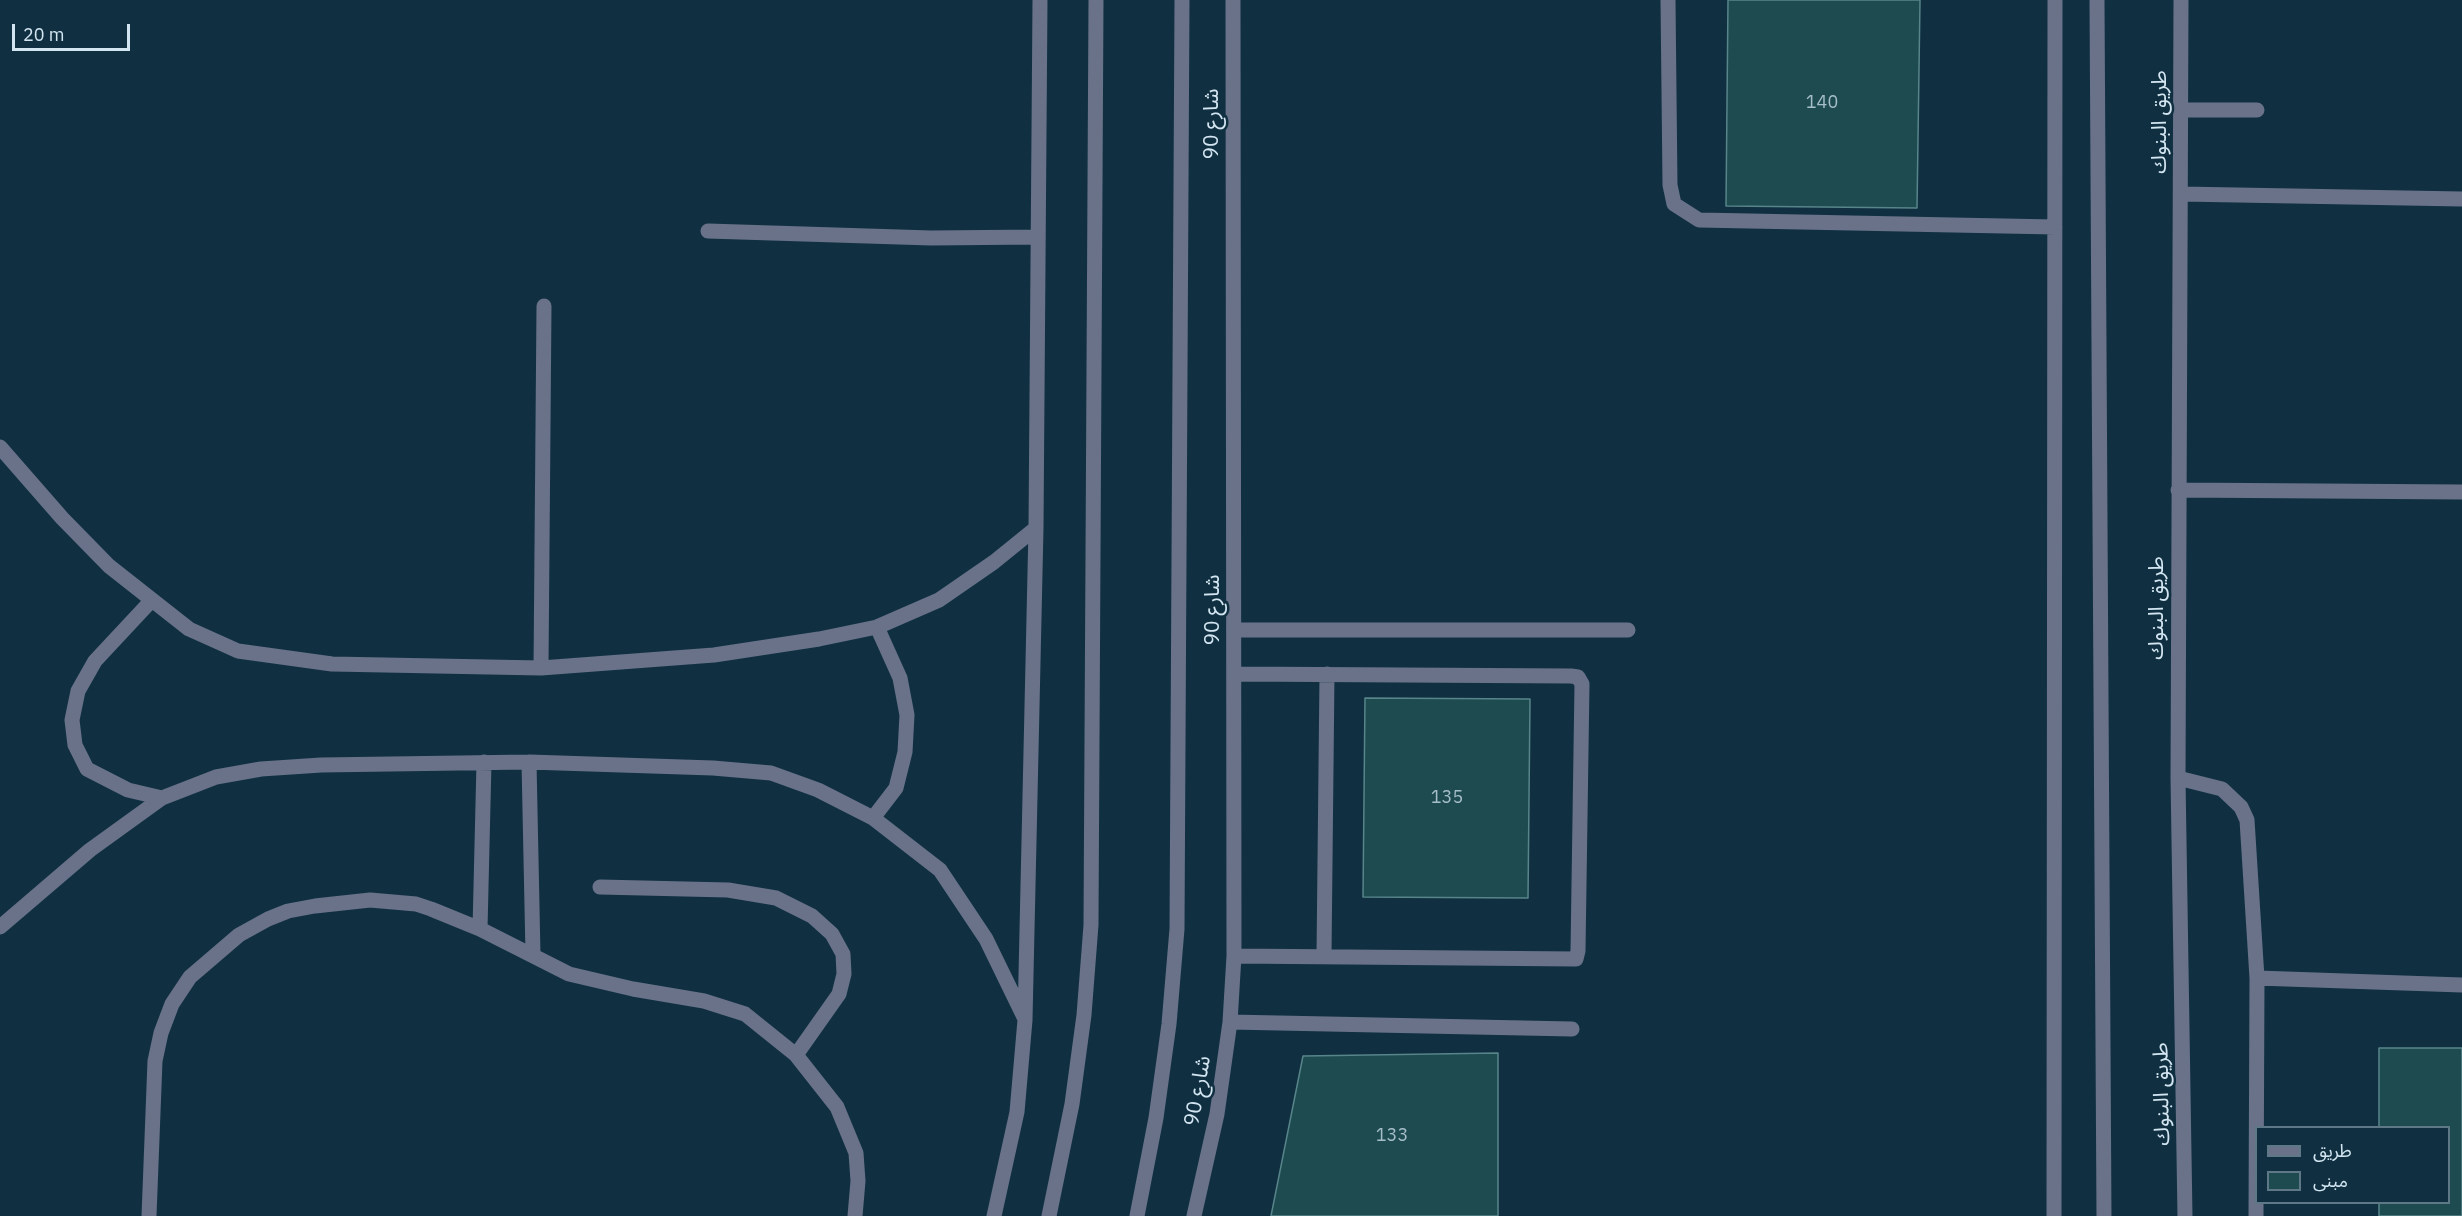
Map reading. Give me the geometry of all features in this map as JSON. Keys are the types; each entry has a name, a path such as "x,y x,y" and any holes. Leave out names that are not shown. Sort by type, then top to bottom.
{"street":[{"path":"994,1216 1017,1112 1025,1020 1036,528 1040,0"},
{"path":"1049,1216 1072,1104 1084,1015 1091,925 1094,830 1096,0"},
{"path":"1137,1216 1156,1118 1169,1024 1177,930 1182,0"},
{"name":"شارع 90","path":"1194,1216 1217,1114 1230,1022 1234,956 1233,0"},
{"path":"1668,0 1670,185 1674,204 1699,220 2055,227"},
{"path":"2054,1216 2055,0"},
{"path":"2097,0 2104,1216"},
{"name":"طريق البنوك","path":"2181,0 2178,778 2185,1216"},
{"path":"2181,110 2258,110"},
{"path":"2181,194 2462,199"},
{"path":"708,231 931,238 1038,237"},
{"path":"541,668 544,306"},
{"path":"0,447 62,518 109,566 151,601 189,628 238,651 283,659 399,666 541,668 714,655 819,639 877,627 939,600 994,562 1036,528"},
{"path":"2178,490 2462,492"},
{"path":"151,601 95,661 78,691 72,720 75,745 87,769 128,790 162,798"},
{"path":"873,818 896,788 905,752 907,715 900,678 877,627"},
{"path":"1234,630 1628,630"},
{"path":"1234,674 1571,676 1578,677 1582,684 1578,951 1576,958 1234,956"},
{"path":"1324,956 1327,674"},
{"path":"0,927 90,850 162,798 216,777 261,769 321,765 484,762 713,768 771,773 818,790 873,818 940,870 986,939 1025,1020"},
{"path":"480,929 484,762"},
{"path":"530,762 533,955"},
{"path":"2178,778 2222,789 2241,807 2247,820 2257,978 2256,1126"},
{"path":"600,887 728,890 776,898 812,916 832,934 843,954 844,974 839,994 796,1055"},
{"path":"149,1216 155,1061 161,1033 172,1004 190,977 239,935 268,919 288,911 370,900 416,904 480,929 569,974 602,983 726,1006 765,1028 796,1055 837,1107 848,1128 856,1153 858,1181 855,1216"},
{"path":"2257,978 2462,985"},
{"path":"1230,1022 1572,1029"}],"building":[{"path":"1728,0 1920,0 1917,208 1726,206"},
{"path":"1365,698 1530,699 1528,898 1363,897"},
{"path":"2379,1048 2462,1048 2462,1216 2379,1216 2379,1204 2450,1204 2450,1126 2379,1126"},
{"path":"1498,1053 1498,1216 1271,1216 1303,1056"}]}
